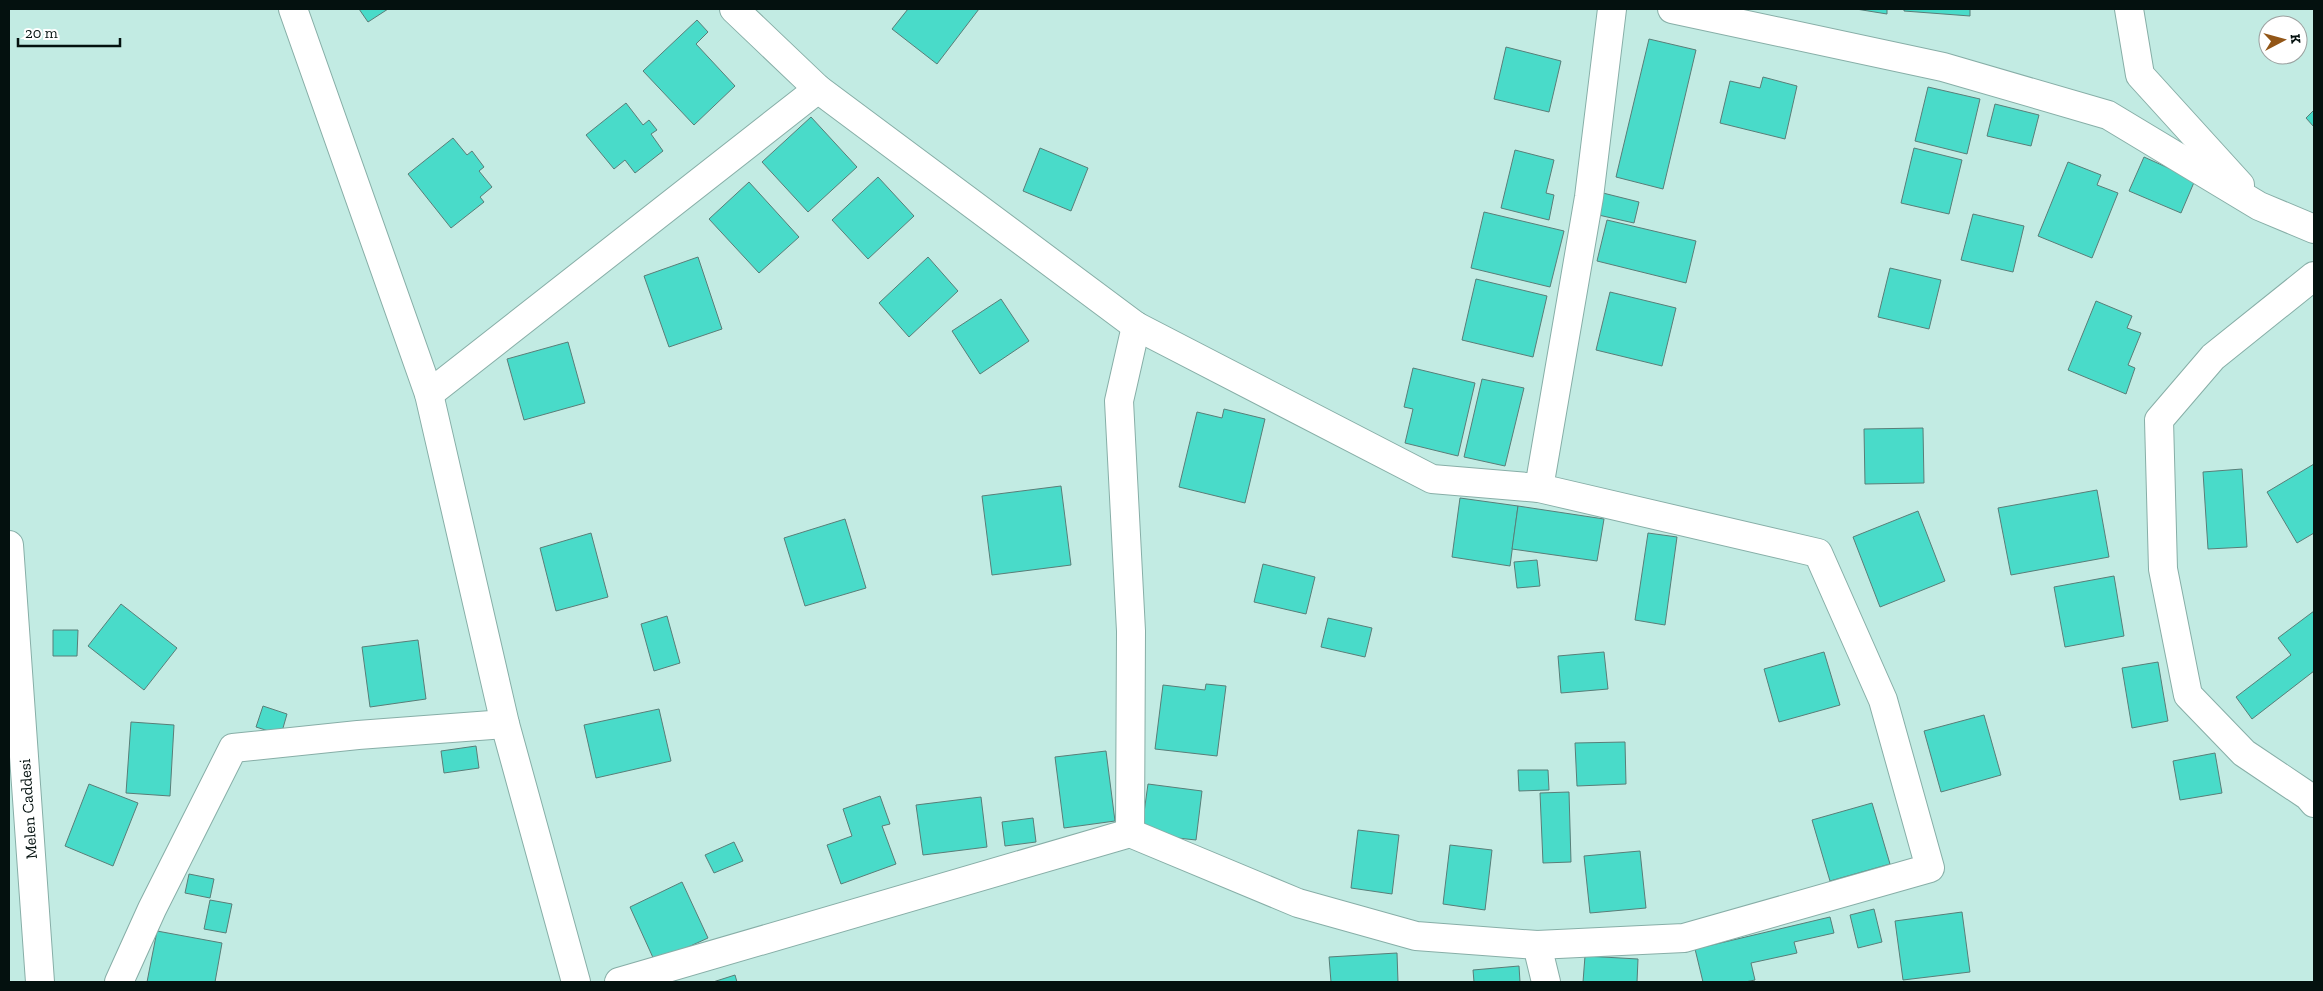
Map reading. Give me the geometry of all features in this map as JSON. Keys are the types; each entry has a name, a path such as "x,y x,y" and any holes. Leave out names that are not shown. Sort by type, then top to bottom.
{"street":[{"path":"293,9 429,394 505,724 576,982"},
{"path":"619,982 1130,833 1298,903 1416,936 1537,945 1684,938 1930,868 1883,700 1818,553 1540,488 1432,479 1136,326 818,89 734,9"},
{"path":"1540,488 1589,197 1612,9"},
{"path":"1672,9 1943,67 2108,115 2259,206 2314,229"},
{"path":"2129,9 2140,75 2259,206"},
{"path":"429,394 818,89"},
{"path":"2314,276 2213,356 2159,420 2163,569 2188,695 2244,753 2308,796 2314,803"},
{"path":"1130,833 1131,631 1119,402 1136,326"},
{"name":"Melen Caddesi","path":"9,545 40,982"},
{"path":"119,982 152,909 233,748 358,735 505,724"},
{"path":"1537,945 1546,982"}],"building":[{"path":"359,9 388,9 368,22"},
{"path":"908,9 979,9 937,64 892,29"},
{"path":"1856,9 1887,9 1887,14"},
{"path":"1904,9 1970,9 1970,16 1904,11"},
{"path":"697,20 708,32 696,44 735,86 694,125 643,71"},
{"path":"1649,39 1696,50 1663,189 1616,177"},
{"path":"1506,47 1561,61 1549,112 1494,99"},
{"path":"1763,77 1797,86 1785,139 1720,123 1730,81 1760,88"},
{"path":"1928,87 1980,99 1967,154 1915,141"},
{"path":"626,103 643,125 649,120 657,130 651,134 663,151 635,173 625,160 614,169 586,135"},
{"path":"1995,104 2039,115 2031,146 1987,136"},
{"path":"2314,110 2314,127 2306,118"},
{"path":"811,117 857,167 808,212 762,162"},
{"path":"453,138 467,155 472,151 484,167 479,171 492,187 480,197 484,202 451,228 408,174"},
{"path":"1040,148 1088,168 1071,211 1023,191"},
{"path":"1914,148 1962,160 1949,214 1901,203"},
{"path":"1515,150 1554,160 1546,193 1554,195 1549,220 1501,208"},
{"path":"2144,157 2195,180 2181,213 2129,191"},
{"path":"2068,162 2101,175 2097,185 2118,193 2092,258 2038,236"},
{"path":"878,177 914,216 868,259 832,220"},
{"path":"749,182 799,237 759,273 709,219"},
{"path":"1599,192 1639,202 1634,223 1594,214"},
{"path":"1484,212 1564,231 1550,287 1471,268"},
{"path":"1973,214 2024,226 2013,272 1961,260"},
{"path":"1607,220 1696,241 1686,283 1597,261"},
{"path":"698,257 722,329 669,347 644,276"},
{"path":"928,257 958,291 909,337 879,303"},
{"path":"1890,268 1941,280 1929,329 1878,317"},
{"path":"1476,279 1547,296 1533,357 1462,340"},
{"path":"1610,292 1676,308 1662,366 1596,350"},
{"path":"1001,299 1029,341 980,374 952,331"},
{"path":"2096,301 2132,316 2127,328 2141,333 2128,365 2135,368 2126,394 2068,370"},
{"path":"568,342 585,403 524,420 507,359"},
{"path":"1413,368 1475,383 1458,456 1405,443 1413,409 1404,407"},
{"path":"1482,379 1524,388 1505,466 1464,457"},
{"path":"1224,409 1265,419 1245,503 1179,487 1197,412 1222,418"},
{"path":"1923,428 1924,483 1865,484 1864,429"},
{"path":"2314,464 2314,533 2297,543 2267,492"},
{"path":"2242,469 2247,547 2208,549 2203,472"},
{"path":"1061,486 1071,565 992,575 982,496"},
{"path":"2097,490 2109,557 2011,575 1998,508"},
{"path":"1460,498 1518,506 1510,566 1452,557"},
{"path":"1518,506 1604,519 1597,561 1512,549"},
{"path":"1918,511 1945,581 1880,607 1853,537"},
{"path":"845,519 866,588 805,606 784,538"},
{"path":"591,533 608,597 556,611 540,548"},
{"path":"1648,533 1677,537 1665,625 1635,620"},
{"path":"1537,560 1540,586 1517,588 1514,562"},
{"path":"1263,564 1315,577 1306,614 1254,602"},
{"path":"2114,576 2124,636 2065,647 2054,587"},
{"path":"121,604 177,648 144,690 88,646"},
{"path":"2314,611 2314,671 2252,719 2236,697 2291,655 2278,638"},
{"path":"667,616 680,663 654,671 641,624"},
{"path":"1328,618 1372,628 1365,657 1321,647"},
{"path":"53,630 78,630 77,656 53,656"},
{"path":"418,640 426,699 370,707 362,647"},
{"path":"1604,652 1608,689 1561,693 1558,656"},
{"path":"1824,652 1840,705 1779,722 1764,669"},
{"path":"2158,662 2168,721 2132,728 2122,668"},
{"path":"1206,684 1226,686 1217,756 1155,749 1163,685 1205,690"},
{"path":"263,706 287,714 281,735 256,727"},
{"path":"659,709 671,761 596,778 584,725"},
{"path":"1984,715 2001,775 1941,792 1924,731"},
{"path":"131,722 174,725 170,796 126,793"},
{"path":"1625,742 1626,784 1577,786 1575,743"},
{"path":"476,746 479,768 444,773 441,751"},
{"path":"1106,751 1115,821 1064,828 1055,757"},
{"path":"2215,753 2222,793 2180,800 2173,761"},
{"path":"1518,770 1548,770 1549,790 1519,791"},
{"path":"89,784 138,803 113,866 65,846"},
{"path":"1148,784 1202,791 1196,840 1141,834"},
{"path":"1569,792 1571,862 1543,863 1540,793"},
{"path":"880,796 890,824 882,826 896,864 841,884 827,845 852,836 843,809"},
{"path":"981,797 987,847 923,855 916,805"},
{"path":"1872,803 1890,864 1830,881 1812,820"},
{"path":"1033,818 1036,842 1005,846 1002,822"},
{"path":"1358,830 1399,835 1392,894 1351,888"},
{"path":"734,842 743,861 714,873 705,855"},
{"path":"1450,845 1492,850 1485,910 1443,904"},
{"path":"1640,851 1646,908 1590,913 1584,856"},
{"path":"189,874 214,879 210,898 185,893"},
{"path":"682,882 708,938 655,962 630,907"},
{"path":"210,900 232,904 226,933 204,929"},
{"path":"1874,909 1882,942 1858,948 1850,915"},
{"path":"1962,912 1970,972 1903,980 1895,921"},
{"path":"1830,917 1834,933 1794,942 1797,953 1751,963 1755,980 1745,982 1703,982 1695,949"},
{"path":"157,931 222,943 215,982 147,982"},
{"path":"1397,953 1398,982 1331,982 1329,957"},
{"path":"1585,956 1638,959 1637,982 1583,982"},
{"path":"1519,966 1520,982 1474,982 1473,970"},
{"path":"735,975 737,982 713,982"}]}
